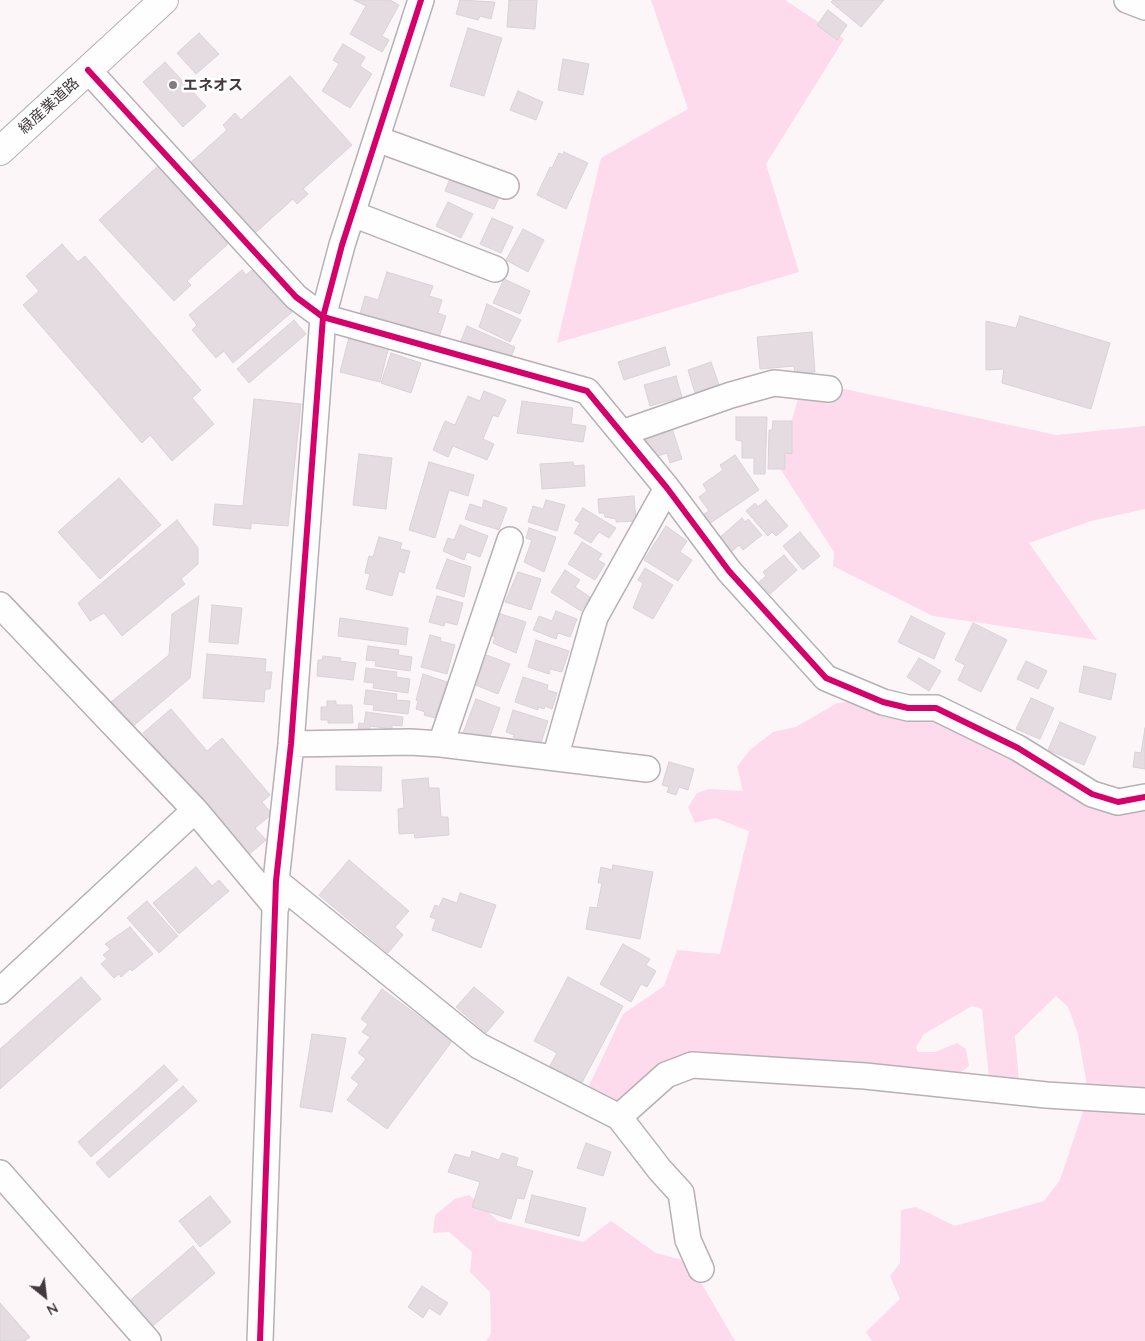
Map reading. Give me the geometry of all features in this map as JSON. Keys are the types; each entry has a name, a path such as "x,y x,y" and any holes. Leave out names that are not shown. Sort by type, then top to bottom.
{"main road":[{"name":"緑産業道路","path":"0,151 164,0"}],"street":[{"path":"260,1341 276,881 291,744 323,317 352,214 421,0"},
{"path":"1126,0 1145,7"},
{"path":"88,70 296,297 323,317 587,391 667,488 730,571 826,678 883,702 908,708 936,708 1018,748 1092,794 1118,802 1145,797"},
{"path":"376,139 506,186"},
{"path":"352,214 495,269"},
{"path":"622,433 731,395 774,383 829,389"},
{"path":"555,758 595,617 667,488"},
{"path":"441,744 510,540"},
{"path":"0,605 195,810 276,907"},
{"path":"291,744 410,742 441,744 646,769"},
{"path":"0,991 195,810"},
{"path":"276,881 479,1046 619,1117 660,1170 681,1193 688,1240 701,1269"},
{"path":"619,1117 666,1075 692,1065 865,1076 1046,1095 1145,1101"},
{"path":"0,1172 148,1341"}],"shaded area":[{"path":"651,0 785,0 844,39 766,164 799,272 557,343 601,158 688,109"},
{"path":"803,380 1056,435 1145,426 1145,509 1091,521 1029,543 1097,640 933,616 833,566 834,552 779,467"},
{"path":"858,701 934,713 1145,803 1145,1341 872,1341 866,1332 900,1299 890,1276 900,1263 901,1210 916,1207 955,1226 1044,1201 1060,1180 1084,1108 1086,1080 1078,1034 1068,1007 1056,996 1015,1036 1019,1081 989,1078 982,1009 972,1006 924,1034 916,1047 918,1052 935,1052 957,1043 966,1049 969,1066 960,1073 927,1074 695,1051 674,1059 619,1103 588,1088 623,1014 664,986 677,950 720,954 749,831 715,818 695,823 688,807 697,793 710,789 743,791 737,767 750,750 773,732 796,727 837,703"},
{"path":"469,1195 498,1221 583,1242 611,1221 656,1253 689,1262 735,1341 486,1341 491,1334 490,1292 470,1272 472,1252 449,1232 433,1233 435,1215 455,1199"}],"building":[{"path":"354,0 390,0 399,5 382,36 389,40 382,52 350,34 366,6"},
{"path":"460,0 495,2 491,19 480,16 478,20 456,14"},
{"path":"509,0 537,0 535,29 507,27"},
{"path":"833,0 884,0 861,27 831,2"},
{"path":"828,10 847,25 837,40 817,25"},
{"path":"468,28 502,38 484,96 450,86"},
{"path":"199,33 219,54 196,74 177,53"},
{"path":"343,44 365,57 360,66 372,74 350,108 322,91 339,64 333,60"},
{"path":"563,59 589,64 583,95 558,90"},
{"path":"165,62 206,106 183,127 143,82"},
{"path":"290,76 352,145 303,189 308,194 297,204 293,199 253,235 189,164 227,130 223,125 235,113 241,120"},
{"path":"518,91 543,102 536,120 510,110"},
{"path":"564,152 588,163 566,209 537,195 550,167 552,168 559,153 563,155"},
{"path":"158,166 229,243 187,281 191,285 174,301 99,220"},
{"path":"451,176 500,194 494,209 445,191"},
{"path":"448,202 473,214 461,238 436,226"},
{"path":"492,218 513,227 501,253 480,244"},
{"path":"523,229 544,240 528,272 506,260"},
{"path":"62,244 78,262 85,256 201,390 192,398 214,424 172,461 150,435 142,443 23,305 39,291 26,276"},
{"path":"255,268 292,312 233,363 224,351 216,358 192,330 197,325 189,315 242,270 246,275"},
{"path":"387,272 433,286 429,296 442,300 438,313 446,316 438,340 360,314 365,296 378,300"},
{"path":"504,279 530,291 520,314 493,303"},
{"path":"487,304 521,320 510,342 479,327"},
{"path":"1020,316 1110,343 1091,409 1002,383 1004,369 986,370 986,321 1016,328"},
{"path":"294,320 306,334 249,383 237,369"},
{"path":"467,326 515,347 508,365 460,343"},
{"path":"812,332 815,372 795,374 794,366 760,369 757,337"},
{"path":"349,337 389,346 380,382 340,372"},
{"path":"665,347 670,365 624,380 618,362"},
{"path":"391,353 421,363 411,393 381,383"},
{"path":"711,362 719,385 695,393 688,370"},
{"path":"676,376 682,397 650,406 644,385"},
{"path":"484,391 506,400 498,417 493,415 483,439 494,444 487,460 453,446 448,457 433,450 445,421 455,425 468,396 480,401"},
{"path":"254,399 301,404 288,526 251,523 251,529 213,525 215,504 243,506"},
{"path":"522,401 573,408 571,424 586,426 583,442 517,433"},
{"path":"736,417 767,417 765,474 754,474 754,458 742,458 742,441 736,440"},
{"path":"773,421 792,421 792,454 785,453 785,469 768,469 769,430 772,430"},
{"path":"672,428 682,459 670,463 667,453 652,458 645,436"},
{"path":"359,454 392,458 386,509 353,505"},
{"path":"735,455 759,490 706,526 699,517 709,511 699,497 707,491 703,484 723,470 720,465"},
{"path":"429,462 474,475 468,496 449,490 435,538 409,530"},
{"path":"573,462 574,466 584,465 585,486 542,489 540,464"},
{"path":"119,478 161,525 100,579 58,532"},
{"path":"634,496 636,521 616,522 616,519 605,517 604,513 599,513 598,499"},
{"path":"484,500 507,508 499,530 465,519 470,504 482,508"},
{"path":"546,500 565,505 557,531 528,522 533,506 543,509"},
{"path":"766,500 788,526 776,536 772,532 768,536 746,511 755,503 758,507"},
{"path":"583,508 616,528 609,538 599,532 591,543 574,533 580,523 575,520"},
{"path":"742,518 745,522 748,519 762,535 743,550 739,545 727,556 719,538"},
{"path":"177,520 198,548 198,564 181,579 185,584 122,636 104,613 90,621 78,603"},
{"path":"460,525 488,536 480,557 467,552 464,560 443,551 448,538 454,540"},
{"path":"666,526 687,541 680,552 692,560 678,581 644,560"},
{"path":"529,528 556,537 544,572 524,562 532,540 526,538"},
{"path":"800,532 820,556 803,570 783,546"},
{"path":"379,537 402,543 400,549 410,551 404,573 399,571 392,596 366,589 370,574 365,573 369,556 373,557"},
{"path":"582,542 602,554 598,560 605,564 595,580 568,564"},
{"path":"784,555 797,570 770,594 759,582 766,576 763,572"},
{"path":"447,559 471,567 464,597 436,588"},
{"path":"645,568 673,585 653,619 633,608 643,583 638,580"},
{"path":"565,570 580,580 575,587 590,597 581,611 551,592"},
{"path":"518,572 541,579 531,610 505,602"},
{"path":"199,596 190,678 132,727 111,702 169,655 172,614"},
{"path":"437,596 463,603 457,625 445,622 444,626 429,622"},
{"path":"212,605 242,608 238,644 209,642"},
{"path":"556,611 577,619 570,637 558,633 556,639 533,630 539,616 552,621"},
{"path":"498,613 526,622 516,653 493,643 495,636 491,636"},
{"path":"911,616 945,633 934,659 898,642"},
{"path":"340,618 408,628 406,645 338,636"},
{"path":"973,623 1007,640 981,692 958,680 965,665 955,660"},
{"path":"430,635 441,638 440,641 455,645 447,674 421,667"},
{"path":"536,640 569,651 562,672 550,669 549,674 528,667"},
{"path":"368,646 399,650 398,655 412,657 410,671 375,666 376,661 366,660"},
{"path":"207,654 266,659 265,672 272,672 270,689 265,689 264,702 203,698"},
{"path":"484,654 510,664 498,694 473,684"},
{"path":"323,656 341,658 340,661 356,663 353,680 317,676 318,660 322,660"},
{"path":"919,658 941,671 929,691 907,677"},
{"path":"1026,661 1047,671 1038,689 1017,679"},
{"path":"1084,666 1116,674 1111,700 1079,692"},
{"path":"366,668 397,672 396,677 410,679 408,693 373,688 374,683 364,682"},
{"path":"423,674 447,682 435,718 424,715 425,712 416,709 418,701 416,700"},
{"path":"523,677 548,685 547,690 557,693 552,709 545,706 544,709 538,707 538,710 515,702"},
{"path":"366,690 397,694 396,700 410,701 408,714 373,710 374,705 364,704"},
{"path":"1031,698 1054,708 1040,739 1016,729"},
{"path":"476,699 500,708 488,742 463,733"},
{"path":"327,701 336,701 336,705 352,705 353,723 328,723 328,720 321,720 321,707 327,707"},
{"path":"171,709 207,751 222,738 270,795 262,802 272,814 255,828 266,840 247,856 143,733"},
{"path":"513,710 548,721 540,746 513,737 514,735 506,732"},
{"path":"366,712 403,717 402,726 392,725 392,729 370,726 370,730 358,729 359,723 364,724"},
{"path":"1060,722 1096,737 1084,765 1048,750"},
{"path":"1145,728 1145,769 1133,767 1135,752 1141,753"},
{"path":"669,762 694,769 688,790 679,787 676,795 667,792 669,787 662,785"},
{"path":"336,766 382,767 381,791 336,790"},
{"path":"428,778 429,788 439,788 441,817 448,817 449,835 415,838 414,833 399,834 398,809 404,808 402,780"},
{"path":"349,860 409,911 395,927 403,935 388,953 319,895"},
{"path":"613,865 653,872 640,939 586,929 590,907 597,908 602,883 598,883 601,867 612,870"},
{"path":"196,867 212,886 219,880 229,891 179,934 153,903"},
{"path":"460,893 496,905 481,948 432,930 436,919 430,917 435,905 439,907 443,898 457,903"},
{"path":"147,901 178,936 159,953 127,918"},
{"path":"130,927 153,954 132,971 130,969 121,977 119,974 114,978 101,964 107,959 103,955 110,949 105,944"},
{"path":"623,944 650,959 646,965 656,971 647,987 641,984 631,1002 600,984"},
{"path":"81,977 101,999 0,1089 0,1049"},
{"path":"568,977 623,1006 578,1090 546,1073 557,1053 534,1041"},
{"path":"474,987 504,1012 486,1033 456,1007"},
{"path":"382,989 452,1041 387,1129 347,1100 359,1084 351,1078 366,1059 358,1053 370,1037 362,1032 368,1024 361,1019"},
{"path":"312,1034 346,1038 332,1112 300,1107"},
{"path":"164,1065 178,1080 91,1157 78,1142"},
{"path":"183,1086 197,1101 109,1178 96,1163"},
{"path":"586,1143 611,1152 603,1176 577,1168"},
{"path":"472,1151 499,1160 502,1153 518,1158 516,1166 533,1171 524,1199 517,1198 511,1219 472,1207 480,1182 448,1172 455,1154 470,1158"},
{"path":"532,1195 586,1208 579,1236 525,1222"},
{"path":"210,1196 231,1222 200,1247 179,1221"},
{"path":"193,1246 215,1273 148,1330 126,1304"},
{"path":"422,1286 448,1303 440,1315 429,1308 423,1318 408,1307"},
{"path":"0,1303 30,1337 25,1341 0,1341"}],"cycle path":[{"path":"260,1341 276,881 291,744 323,317 342,245 421,0"},
{"path":"88,70 296,297 323,317 587,391 667,488 729,571 826,678 883,702 908,708 936,708 1018,748 1092,794 1118,802 1145,797"}],"place":[{"name":"エネオス","path":"173,85"}]}
